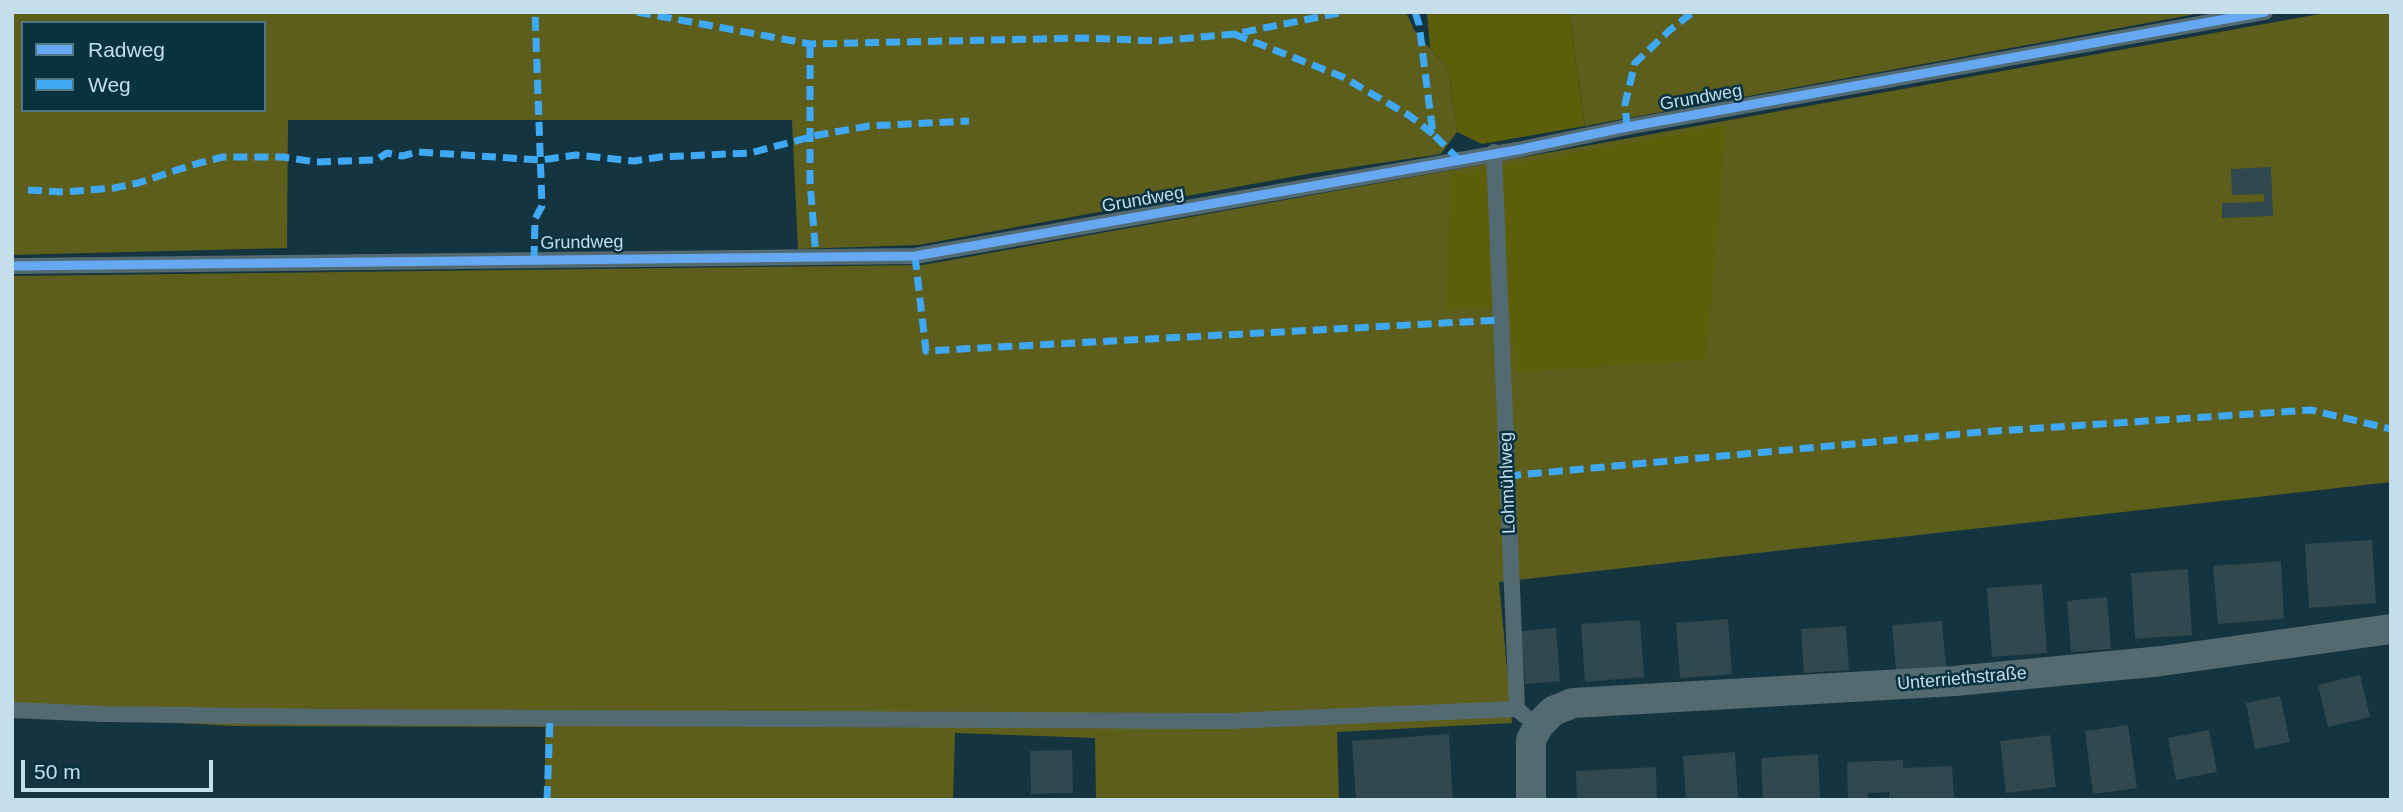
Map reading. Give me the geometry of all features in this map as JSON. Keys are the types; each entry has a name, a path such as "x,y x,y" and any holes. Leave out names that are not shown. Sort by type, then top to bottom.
{"street":[{"name":"Unterriethstraße","path":"1528,717 1573,703 1955,681 2162,661 2391,629"},
{"name":"Lohmühlweg","path":"1528,717 1531,740 1531,800"}],"lane":[{"name":"Grundweg","path":"12,266 915,256 2265,12"},
{"name":"Lohmühlweg","path":"1494,152 1528,717"},
{"path":"12,710 326,717 1228,721 1528,717"}],"shaded area":[{"path":"12,12 1406,12 1414,30 1449,70 1457,132 1441,154 1313,173 918,245 798,249 792,120 288,120 287,248 12,255"},
{"path":"1427,12 1569,12 1585,126 1482,144 1457,132 1449,70 1430,48"},
{"path":"1569,12 2207,12 1585,126"},
{"path":"2331,12 2391,12 2391,482 1499,582 1512,723 1337,732 1339,800 1096,800 1095,738 955,733 953,800 545,800 545,727 234,726 12,714 12,276 923,265"},
{"path":"1727,125 1706,360 1516,372 1510,306 1446,309 1451,175"}],"building":[{"path":"2271,167 2273,216 2222,218 2222,203 2264,202 2264,194 2232,195 2231,169"},
{"path":"2372,540 2376,603 2309,608 2305,544"},
{"path":"2281,561 2284,619 2218,624 2213,566"},
{"path":"2188,569 2192,635 2135,639 2131,573"},
{"path":"2042,584 2047,653 1992,657 1987,588"},
{"path":"2107,597 2111,649 2071,652 2067,601"},
{"path":"1728,619 1732,674 1680,678 1676,623"},
{"path":"1640,620 1644,677 1585,682 1581,624"},
{"path":"1942,621 1946,667 1896,671 1892,625"},
{"path":"1846,626 1849,670 1804,673 1801,629"},
{"path":"1556,628 1560,681 1525,684 1521,631"},
{"path":"2360,675 2370,717 2328,727 2318,685"},
{"path":"2280,696 2290,742 2255,749 2246,703"},
{"path":"2128,725 2137,788 2093,794 2085,731"},
{"path":"2209,730 2217,772 2176,780 2168,738"},
{"path":"1449,734 1453,800 1356,800 1352,741"},
{"path":"2050,735 2056,787 2006,793 2000,741"},
{"path":"1072,750 1073,793 1031,794 1030,751"},
{"path":"1735,752 1738,800 1686,800 1683,756"},
{"path":"1818,754 1820,800 1763,800 1761,758"},
{"path":"1903,760 1903,768 1952,766 1954,800 1889,799 1889,792 1868,793 1868,800 1848,800 1847,762"},
{"path":"1656,767 1657,800 1577,800 1576,771"}],"marked path":[{"path":"534,260 535,219 542,206 535,12"},
{"path":"637,12 810,44 1085,38 1159,41 1234,34 1344,12"},
{"path":"1415,12 1419,24 1433,134 1459,160"},
{"path":"1627,127 1625,104 1635,63 1693,12"},
{"path":"1234,34 1343,77 1410,116 1433,134"},
{"path":"810,44 810,182 816,257"},
{"path":"28,190 64,192 114,188 223,157 283,157 316,162 376,160 387,153 402,156 418,152 541,160 576,155 634,161 660,157 750,153 818,135 869,126 969,121"},
{"path":"915,256 926,351 1501,320"},
{"path":"1507,476 1981,432 2311,410 2391,429"},
{"path":"547,800 550,719"}],"cycle path":[{"path":"12,266 915,256 1517,150 1627,127 2265,12"}]}
